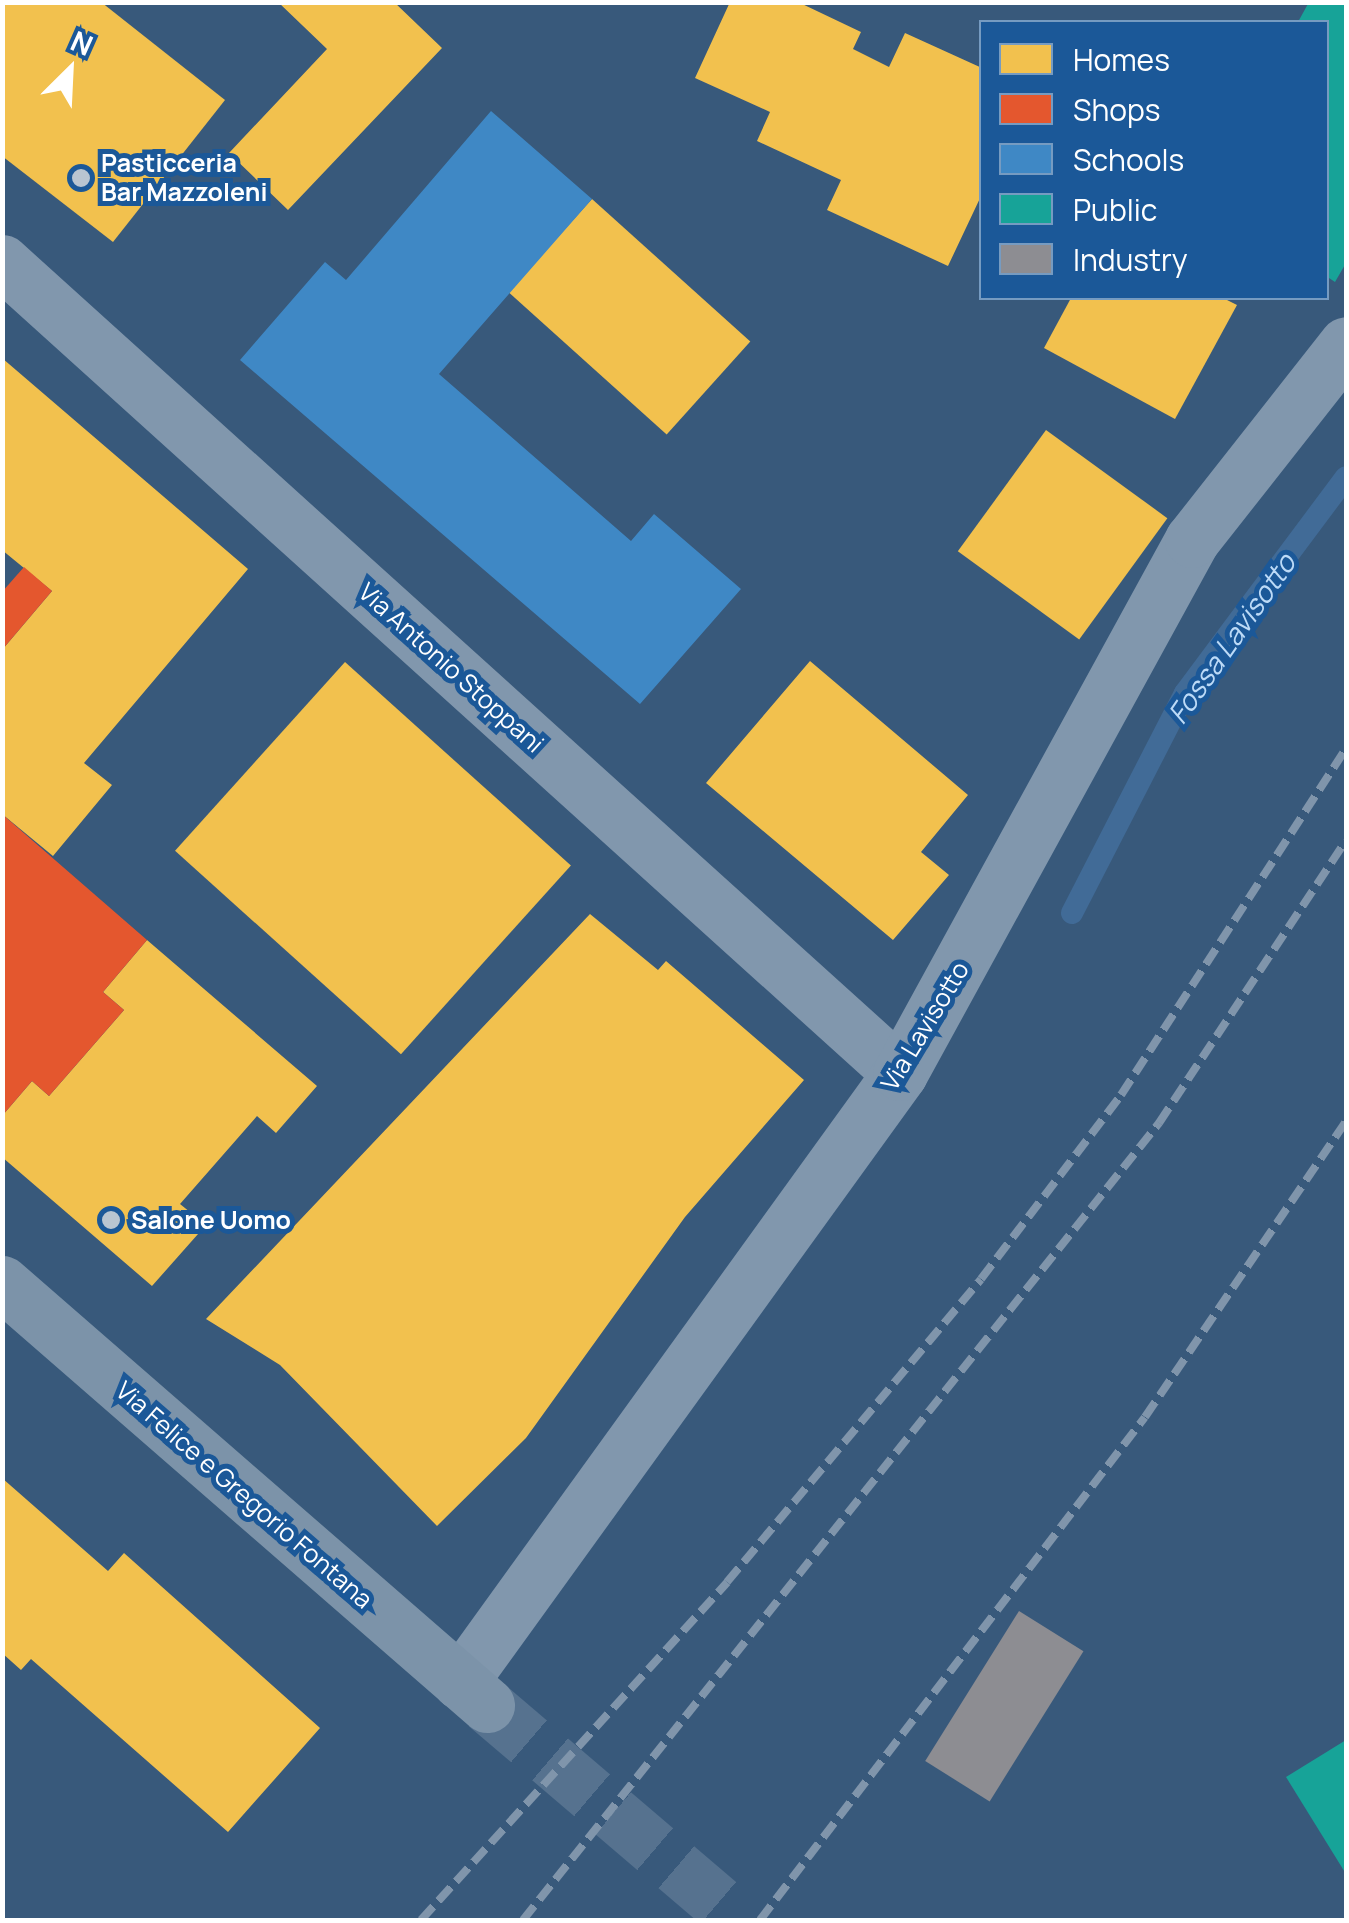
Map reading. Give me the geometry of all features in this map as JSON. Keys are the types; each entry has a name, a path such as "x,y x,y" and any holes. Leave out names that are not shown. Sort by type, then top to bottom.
{"main road":[{"name":"Via Felice e Gregorio Fontana","path":"2,1283 473,1694"}],"street":[{"name":"Via Antonio Stoppani","path":"2,262 900,1073"},
{"name":"Via Lavisotto","path":"473,1694 900,1073 1192,540 1346,344"}],"building: Homes":[{"path":"2,2 101,2 225,100 113,242 2,156"},
{"path":"278,2 394,2 442,48 288,210 229,153 327,49"},
{"path":"730,2 798,2 861,32 853,49 889,67 905,33 979,67 979,200 948,266 827,210 841,180 757,141 770,112 695,78"},
{"path":"592,199 750,342 667,434 508,292"},
{"path":"1070,300 1227,300 1237,305 1175,419 1044,348"},
{"path":"2,358 248,569 84,763 112,785 53,856 2,814 2,650 52,591 2,550"},
{"path":"1046,430 1167,518 1079,640 958,551"},
{"path":"810,661 968,795 921,852 949,875 893,940 706,783"},
{"path":"345,662 571,865 401,1054 175,851"},
{"path":"590,914 658,970 666,961 804,1080 685,1217 526,1438 437,1526 280,1365 206,1319"},
{"path":"147,940 317,1086 276,1133 257,1116 180,1204 206,1225 152,1286 2,1157 2,1116 32,1081 49,1096 124,1010 103,992"},
{"path":"2,1478 108,1571 124,1553 320,1728 228,1832 31,1659 21,1670 2,1653"}],"building: Shops":[{"path":"24,567 52,591 2,650 2,592"},
{"path":"2,814 147,940 103,992 124,1010 49,1096 32,1081 2,1116"}],"building: Schools":[{"path":"491,111 592,199 439,374 631,541 654,514 741,589 640,704 240,360 325,262 346,280"}],"building: Public":[{"path":"1309,2 1346,2 1346,263 1335,282 1329,278 1329,20 1299,20"},
{"path":"1346,1740 1346,1874 1286,1777"}],"building: Industry":[{"path":"1019,1611 1083,1651 990,1801 925,1761"}],"waterway":[{"name":"Fossa Lavisotto","path":"1072,913 1185,693 1346,477"}],"tunnel":[{"path":"487,1705 739,1920"}],"railway":[{"path":"421,1920 727,1582 981,1279 1121,1095 1346,748"},
{"path":"523,1920 1159,1123 1346,841"},
{"path":"760,1920 1145,1417 1346,1121"}],"place":[{"name":"Pasticceria Bar Mazzoleni","path":"81,178"},
{"name":"Salone Uomo","path":"111,1220"}]}
